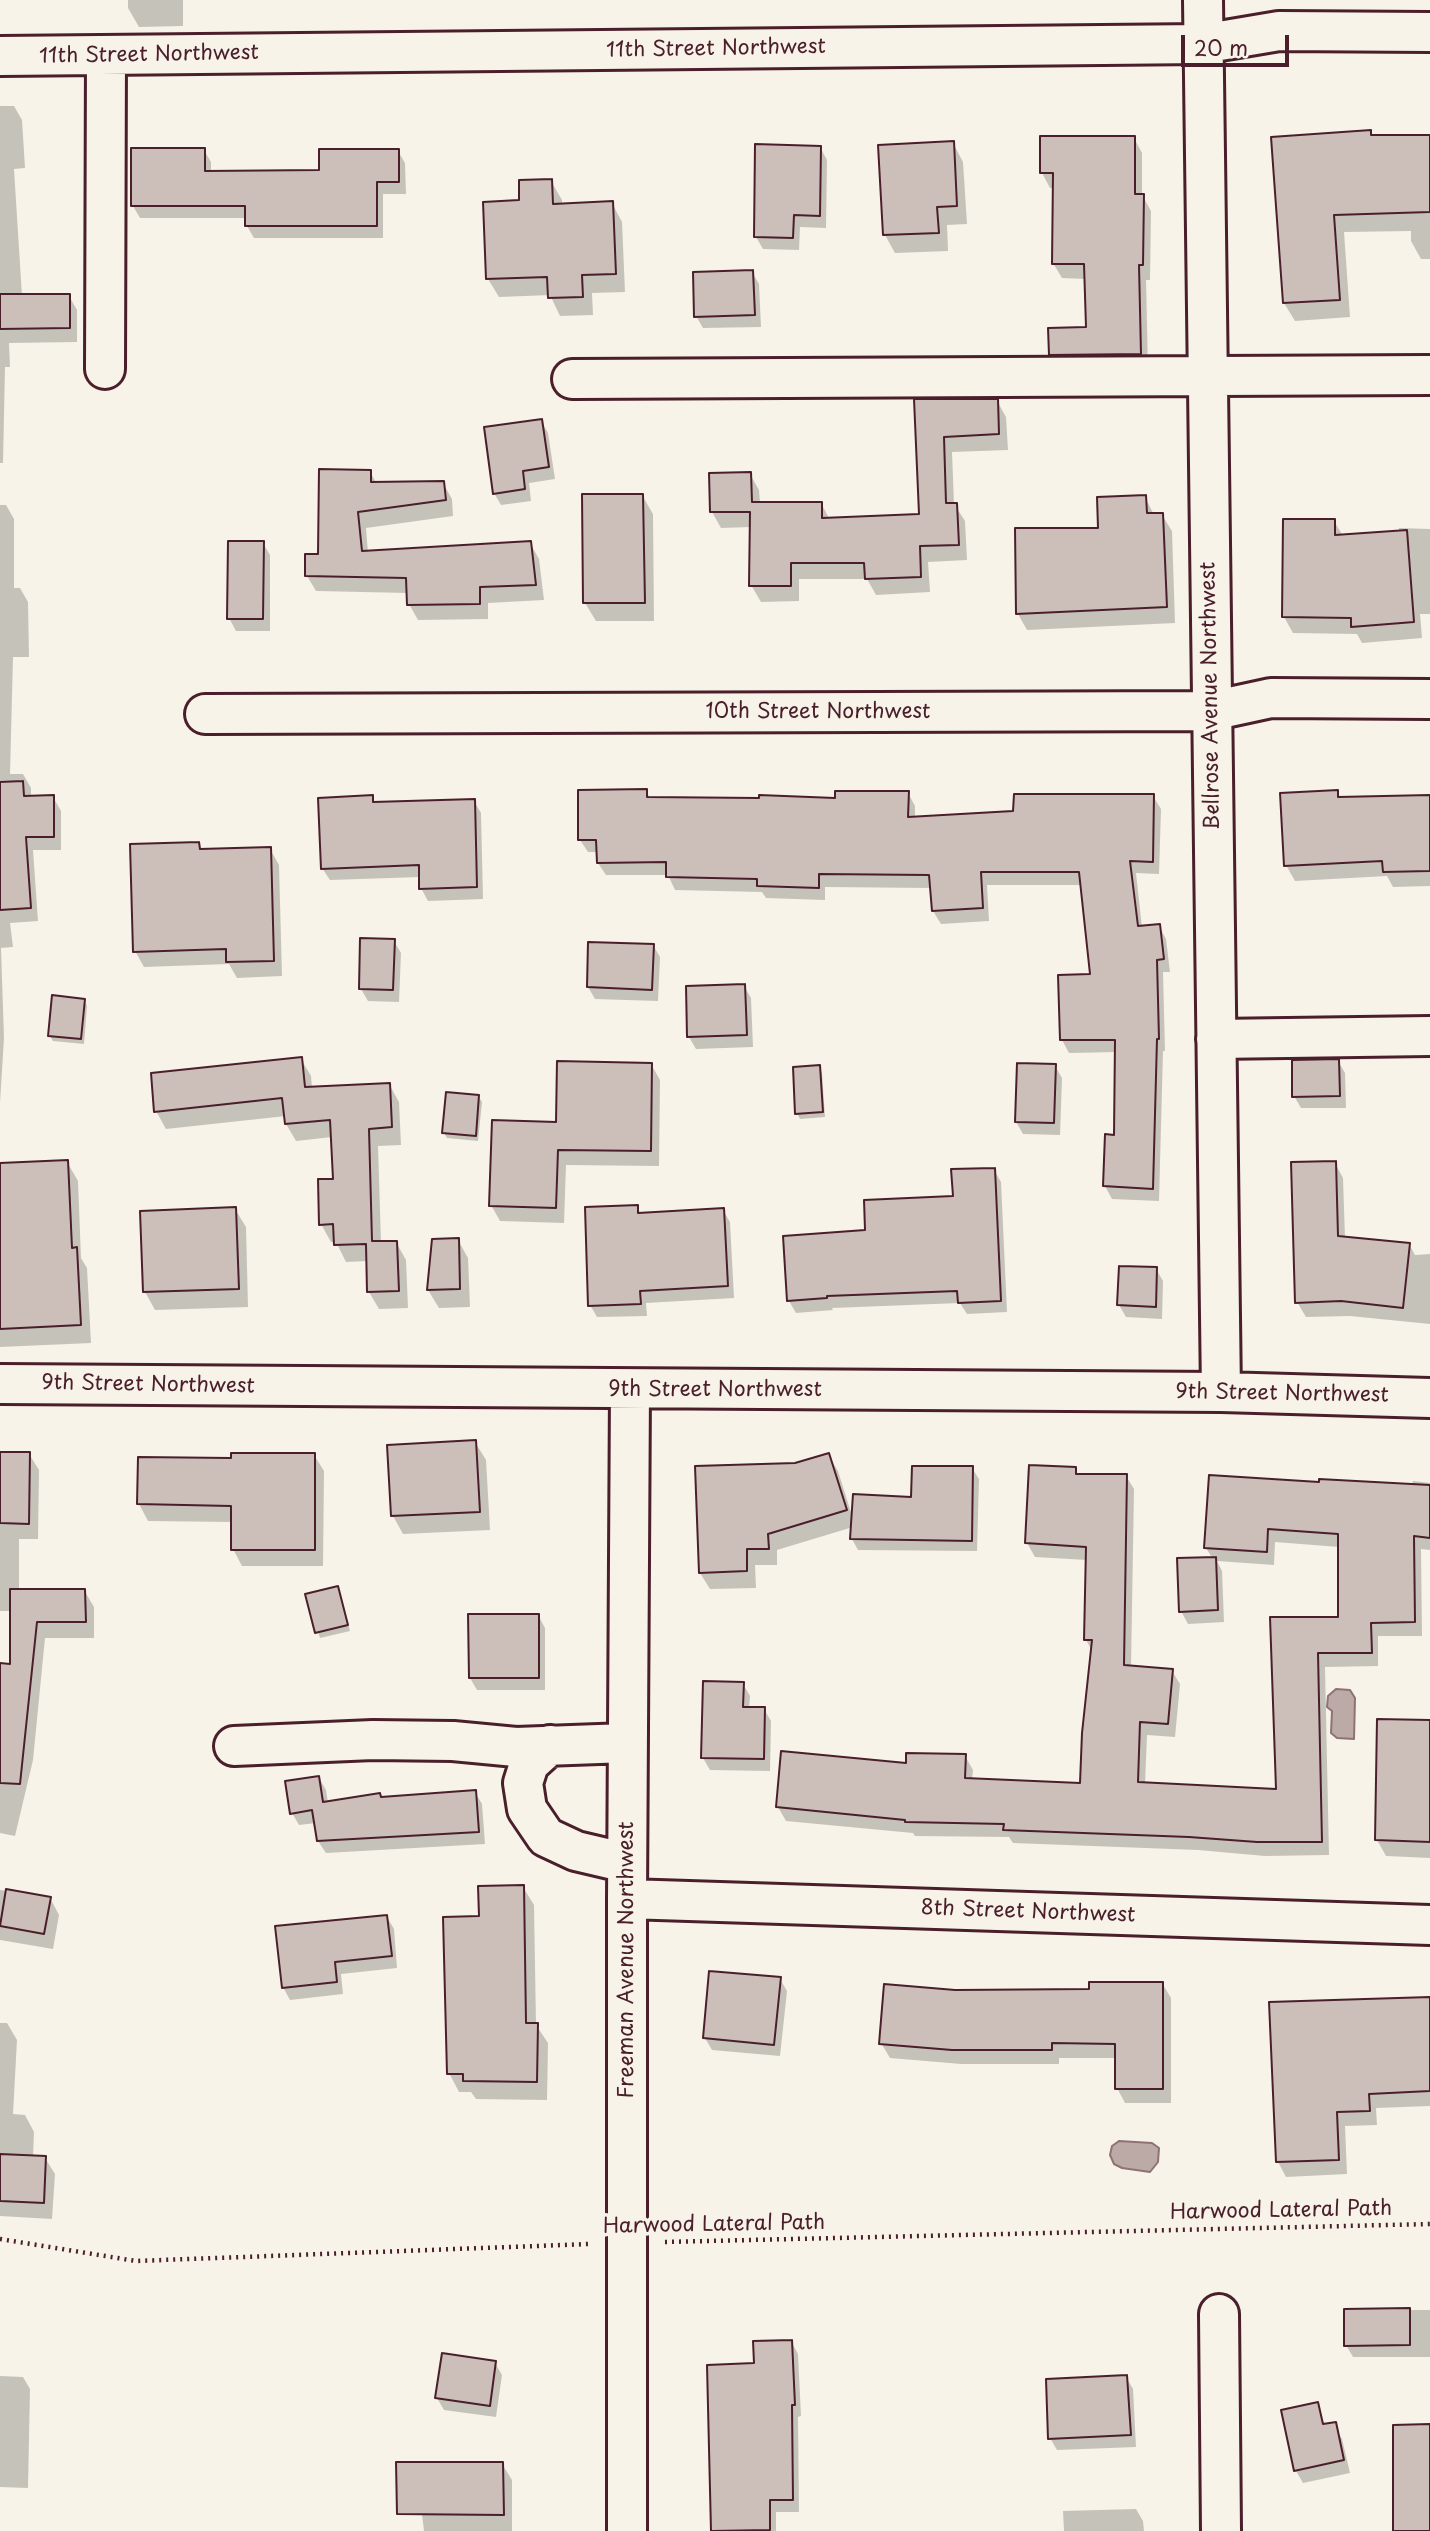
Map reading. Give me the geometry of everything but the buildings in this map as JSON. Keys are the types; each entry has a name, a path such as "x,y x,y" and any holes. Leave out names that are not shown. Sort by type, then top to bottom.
{"street":[{"name":"Bellrose Avenue Northwest","path":"1203,0 1221,1392"},
{"name":"11th Street Northwest","path":"0,56 1202,44 1279,31 1430,32"},
{"path":"105,369 106,55"},
{"path":"572,379 1430,375"},
{"name":"10th Street Northwest","path":"205,715 1211,711 1271,698 1430,699"},
{"path":"1216,1039 1430,1036"},
{"name":"9th Street Northwest","path":"0,1384 1221,1392 1430,1398"},
{"name":"Freeman Avenue Northwest","path":"627,2531 630,1389"},
{"path":"234,1746 373,1740 453,1741 516,1747 627,1743"},
{"name":"8th Street Northwest","path":"551,1745 529,1764 523,1783 527,1809 546,1837 627,1881 1430,1925"},
{"path":"1219,2314 1222,2531"}],"path":[{"name":"Harwood Lateral Path","path":"0,2239 136,2261 627,2243 1430,2224"}],"shaded area":[{"path":"1336,1689 1350,1690 1355,1698 1354,1739 1337,1738 1331,1733 1332,1711 1327,1707 1328,1696"},
{"path":"1119,2141 1152,2143 1159,2148 1158,2162 1150,2172 1122,2168 1114,2164 1110,2155 1112,2146"}]}
